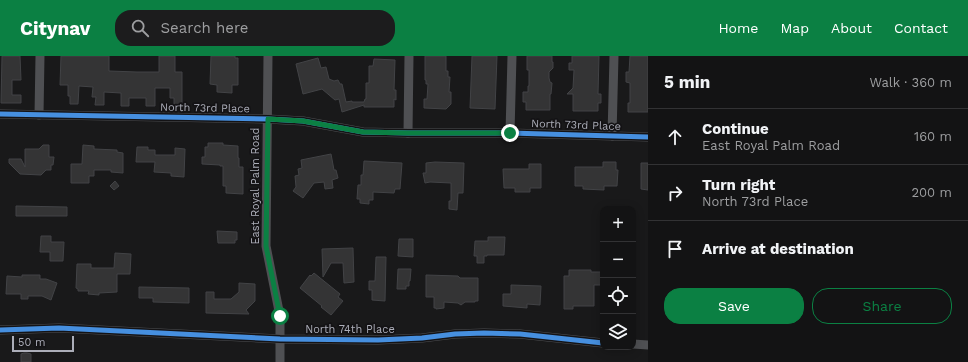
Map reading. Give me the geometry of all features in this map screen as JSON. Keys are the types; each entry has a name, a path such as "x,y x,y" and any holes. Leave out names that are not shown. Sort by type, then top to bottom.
{"street":[{"path":"39,115 40,56"},
{"name":"East Royal Palm Road","path":"268,56 266,246 280,316 280,362"},
{"path":"408,133 409,56"},
{"path":"510,133 512,56"},
{"path":"612,136 614,56"},
{"name":"North 73rd Place","path":"0,114 268,119 303,121 363,132 510,133 648,137"},
{"name":"North 74th Place","path":"0,330 59,328 280,339 378,340 484,333 520,334 600,343"},
{"path":"636,344 648,345"}],"building":[{"path":"2,56 20,56 21,80 12,80 12,95 21,95 21,103 1,103"},
{"path":"61,56 109,56 109,71 159,72 159,56 175,56 175,72 182,72 182,107 174,107 174,98 170,98 170,88 155,88 155,106 146,106 146,98 129,98 129,106 121,106 121,93 104,92 104,105 95,105 96,97 92,97 93,87 79,86 78,104 70,104 68,85 60,85"},
{"path":"211,56 235,56 235,58 238,58 238,85 232,85 232,93 217,92 217,85 210,84"},
{"path":"425,56 446,56 446,71 448,71 448,77 450,77 449,92 451,92 451,104 446,109 424,108 424,99 427,99 428,84 426,84 425,80"},
{"path":"472,56 497,56 495,109 470,108"},
{"path":"527,56 552,56 553,68 549,72 550,82 552,83 550,110 526,110 526,102 523,102 523,92 528,92 529,86"},
{"path":"572,56 599,56 598,94 601,94 601,103 598,103 598,111 573,111 573,94 567,94 573,88 574,70 569,70 569,63 572,63"},
{"path":"630,56 648,56 648,112 628,112 628,103 630,103 630,83 626,82 626,72 629,72"},
{"path":"318,58 321,68 326,67 329,79 334,81 338,80 340,84 342,84 346,102 364,102 366,99 366,83 369,83 369,66 373,66 374,59 395,60 394,90 396,90 396,100 394,99 394,107 364,107 364,105 342,112 339,99 335,100 322,89 303,94 296,64"},
{"path":"208,143 223,143 223,145 238,146 239,167 243,167 243,194 226,193 226,186 223,186 223,166 202,164 202,157 205,157 205,147 208,147"},
{"path":"43,145 49,145 49,157 54,157 51,170 46,170 41,175 20,174 9,163 9,159 21,159 25,167 25,149 39,149"},
{"path":"83,145 94,146 94,149 117,150 117,152 123,153 123,173 111,172 111,170 94,170 94,176 89,176 89,183 71,183 71,164 82,164"},
{"path":"137,147 148,147 148,150 155,150 155,155 175,155 175,148 185,149 184,177 171,176 171,173 154,172 155,162 136,162"},
{"path":"331,154 334,170 336,170 338,178 332,180 333,188 325,189 324,182 314,183 303,198 293,191 296,187 295,176 299,175 298,169 302,168 301,160"},
{"path":"364,161 402,163 400,189 395,189 394,193 373,192 373,200 369,200 369,204 360,203 360,199 357,199 358,185 361,185 361,175 363,175"},
{"path":"603,162 616,162 616,170 618,170 617,186 604,186 604,190 583,189 583,186 575,186 575,167 603,167"},
{"path":"426,163 464,163 463,193 458,193 457,210 449,209 449,201 451,201 451,183 425,183 423,173 426,173"},
{"path":"641,163 648,163 648,190 641,189"},
{"path":"529,164 541,164 541,188 530,188 530,192 515,192 515,188 504,188 503,169 529,169"},
{"path":"115,181 119,186 114,190 110,186"},
{"path":"16,206 67,207 67,216 16,216"},
{"path":"217,231 237,232 237,240 235,240 235,243 218,243"},
{"path":"41,236 51,236 51,242 64,242 63,261 50,261 50,252 40,252"},
{"path":"488,237 505,237 504,255 487,255 484,256 484,263 477,263 477,256 474,256 475,241 488,241"},
{"path":"399,239 413,239 413,257 398,256"},
{"path":"353,248 354,282 344,283 343,263 331,263 323,277 322,249"},
{"path":"115,253 131,254 130,274 117,274 117,292 99,293 99,295 88,294 89,291 78,291 76,288 77,264 91,264 91,268 114,268"},
{"path":"376,257 386,257 385,301 372,300 372,290 369,290 369,281 375,281"},
{"path":"398,269 411,269 409,286 406,286 406,289 397,289"},
{"path":"569,270 591,270 591,272 600,272 600,285 594,285 594,306 573,306 573,309 564,309 564,276 569,276"},
{"path":"314,273 340,294 338,297 343,301 331,315 300,288 310,275 311,276"},
{"path":"22,275 40,275 40,279 46,279 57,283 51,300 42,296 28,296 28,299 21,299 21,294 6,294 7,276 22,277"},
{"path":"426,275 478,278 478,301 465,302 461,305 458,303 444,302 444,308 434,308 434,297 426,297"},
{"path":"239,283 255,284 255,301 246,310 249,314 206,313 206,292 214,292 214,299 231,299 239,292"},
{"path":"511,285 541,286 540,305 527,304 527,308 503,306 503,294 511,294"},
{"path":"139,287 189,288 189,303 153,302 153,298 139,298"},
{"path":"21,354 31,354 31,362 21,362"}],"cycle path":[{"path":"0,114 268,119 303,121 363,132 510,133 648,137"},
{"path":"0,330 59,328 280,339 378,340 484,333 520,334 600,343"}],"route":[{"path":"280,316 266,246 268,119 303,121 363,132 510,133"}]}
